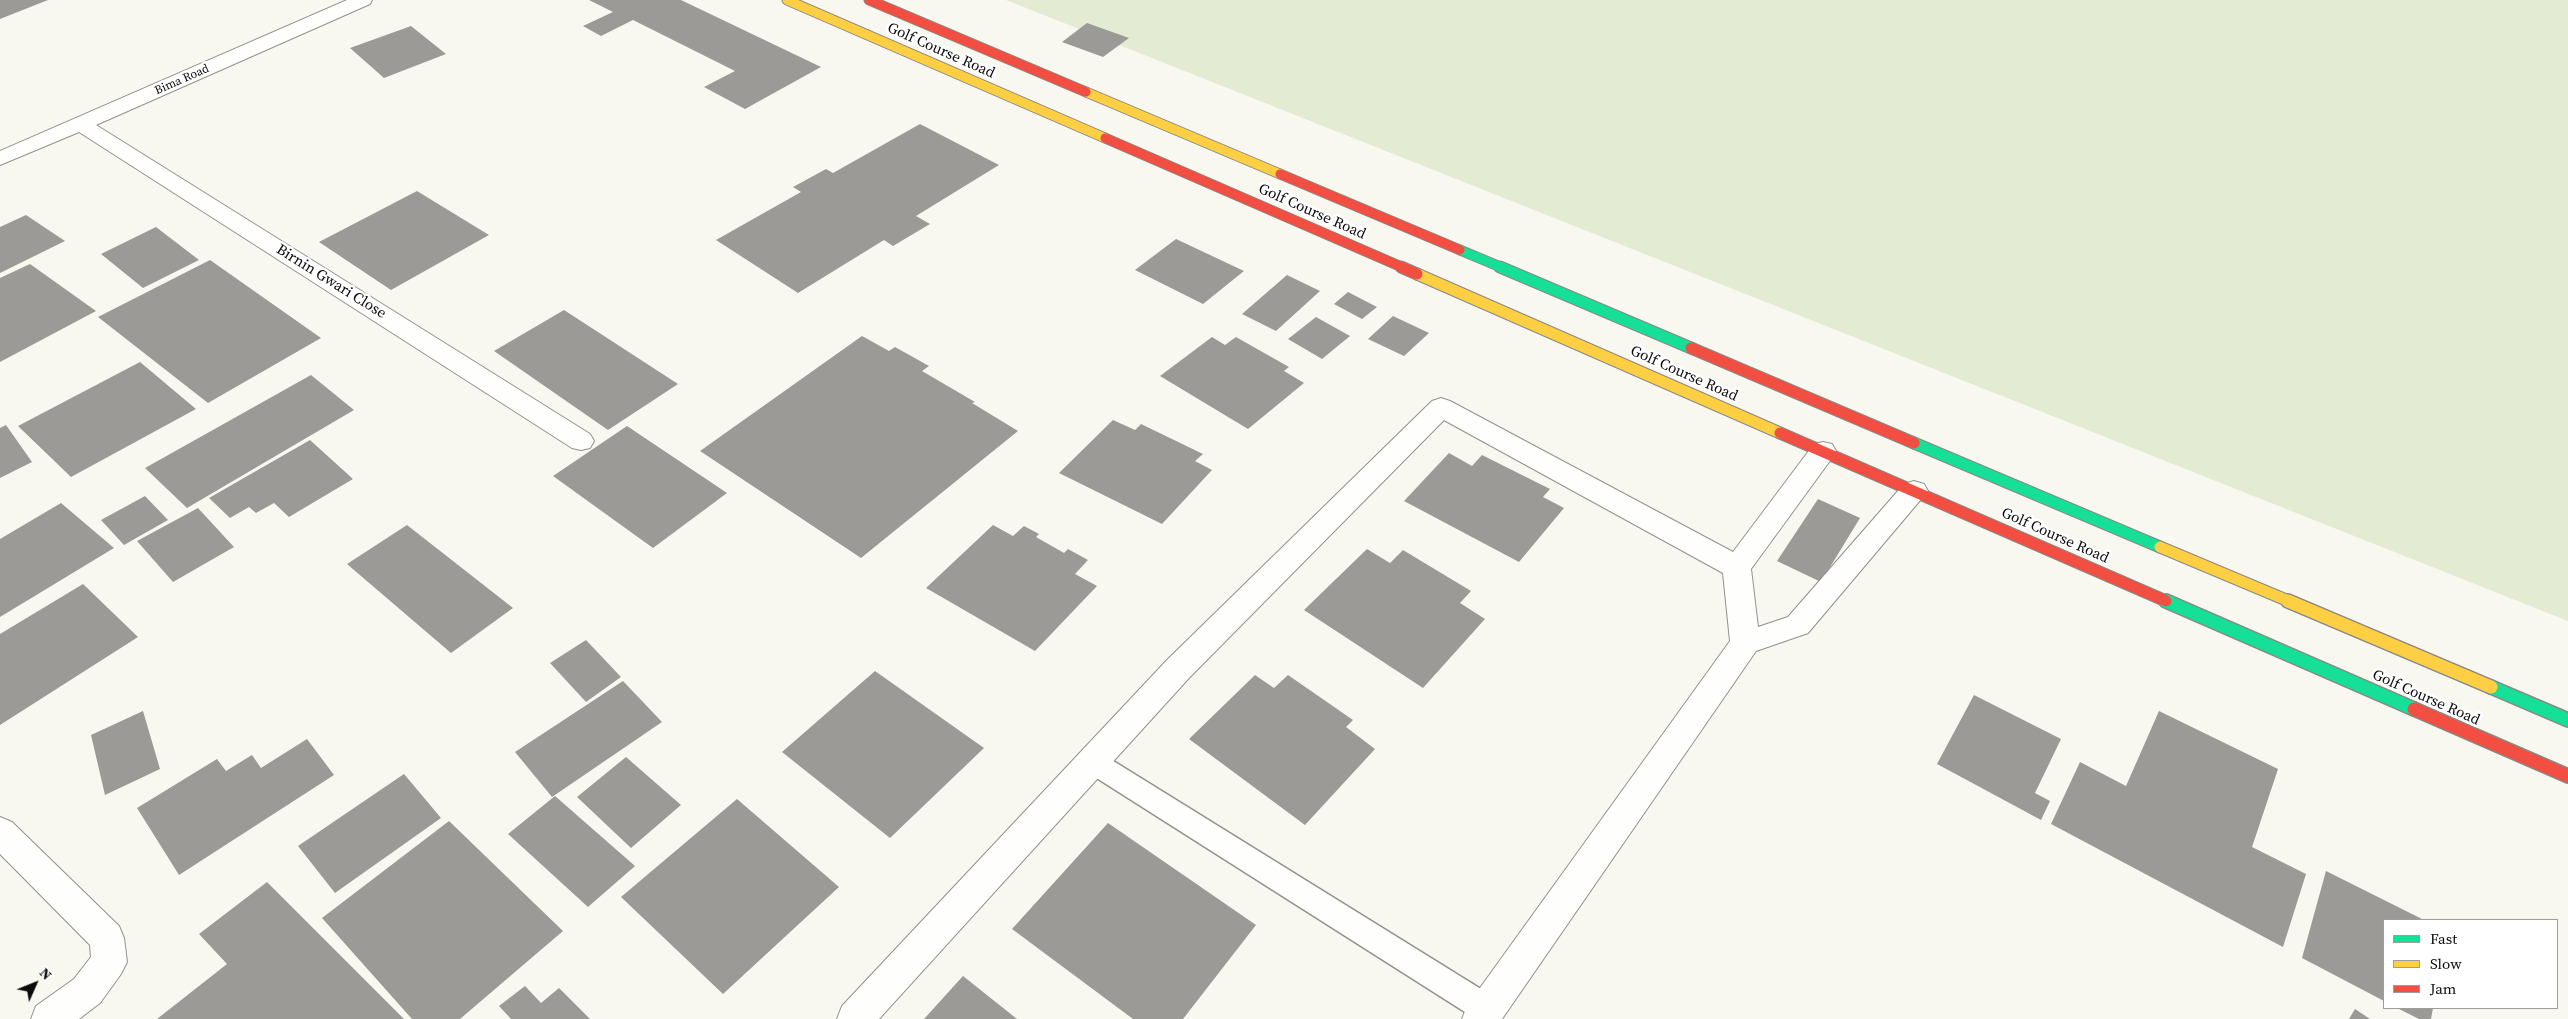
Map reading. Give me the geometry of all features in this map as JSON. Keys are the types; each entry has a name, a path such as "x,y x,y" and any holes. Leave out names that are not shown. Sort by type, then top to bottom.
{"street":[{"name":"Bima Road","path":"0,159 363,0"},
{"name":"Golf Course Road","path":"787,0 2568,776"},
{"name":"Golf Course Road","path":"869,0 2568,720"},
{"name":"Birnin Gwari Close","path":"80,124 581,441"},
{"path":"855,1019 1178,669 1441,407 1737,567"},
{"path":"1746,643 1737,567 1823,451"},
{"path":"1483,1014 1746,643 1798,625 1914,491"},
{"path":"0,832 107,938 109,962 86,990 49,1019"}],"lane":[{"path":"1094,762 1483,1014"}],"green space":[{"path":"1006,0 2568,0 2568,621"}],"building":[{"path":"0,0 48,0 0,19"},
{"path":"589,0 681,0 821,67 745,109 704,87 735,71 633,20 601,36 583,26 613,12"},
{"path":"1087,23 1129,38 1103,57 1062,42"},
{"path":"411,26 446,54 384,78 350,48"},
{"path":"920,124 999,165 916,216 930,224 893,246 884,240 798,293 716,240 801,192 793,187 826,169 833,173"},
{"path":"417,191 489,235 391,290 319,242"},
{"path":"26,215 65,241 0,273 0,227"},
{"path":"156,227 199,260 143,288 101,254"},
{"path":"1176,239 1244,271 1203,304 1135,270"},
{"path":"210,260 321,338 208,403 98,317"},
{"path":"30,264 96,311 0,362 0,278"},
{"path":"1287,275 1320,291 1276,331 1242,314"},
{"path":"1348,292 1377,307 1362,319 1334,304"},
{"path":"564,310 678,384 608,430 494,351"},
{"path":"1393,316 1429,333 1404,356 1368,339"},
{"path":"1316,317 1350,336 1322,359 1288,339"},
{"path":"862,336 889,351 895,347 929,366 922,371 975,402 972,403 1018,431 861,558 700,451"},
{"path":"1212,337 1225,345 1236,337 1289,367 1284,371 1304,383 1248,429 1160,376"},
{"path":"140,362 196,409 71,477 18,426"},
{"path":"311,375 354,410 187,508 145,468"},
{"path":"1113,420 1135,430 1141,424 1203,454 1195,461 1212,470 1162,524 1059,473"},
{"path":"6,425 32,462 0,478 0,428"},
{"path":"627,426 727,493 653,548 553,476"},
{"path":"310,440 353,479 289,517 274,503 256,513 249,507 230,518 209,498"},
{"path":"1449,453 1472,466 1482,455 1550,489 1543,497 1564,508 1519,562 1404,501"},
{"path":"145,496 168,520 124,545 101,520"},
{"path":"1818,499 1860,518 1821,582 1777,561"},
{"path":"61,503 114,548 0,617 0,539"},
{"path":"198,508 234,547 173,582 137,541"},
{"path":"407,525 513,608 451,653 347,564"},
{"path":"993,525 1013,536 1024,526 1039,534 1036,537 1064,553 1068,549 1088,560 1075,574 1097,586 1035,651 926,588"},
{"path":"1367,549 1390,563 1403,550 1471,591 1460,603 1485,619 1423,688 1304,610"},
{"path":"83,584 138,637 0,725 0,634"},
{"path":"586,640 621,677 586,702 550,663"},
{"path":"875,671 984,748 890,838 782,752"},
{"path":"1255,675 1274,688 1288,675 1353,720 1346,727 1375,749 1305,825 1189,739"},
{"path":"623,681 662,722 552,797 515,752"},
{"path":"1974,695 2061,739 2035,793 2050,801 2041,820 1937,764"},
{"path":"143,711 160,769 105,795 91,735"},
{"path":"2159,711 2278,769 2252,847 2306,874 2283,947 2051,824 2080,762 2126,786"},
{"path":"307,739 334,775 179,875 137,808 217,759 226,771 252,755 261,768"},
{"path":"626,757 681,805 631,848 577,797"},
{"path":"404,774 441,818 335,893 298,846"},
{"path":"555,796 635,866 588,907 508,834"},
{"path":"737,799 839,887 723,994 621,897"},
{"path":"449,821 563,931 460,1019 412,1019 322,918"},
{"path":"1108,823 1256,925 1183,1019 1133,1019 1012,929"},
{"path":"2326,871 2422,919 2383,919 2383,1000 2302,958"},
{"path":"267,882 404,1019 157,1019 227,964 199,934"},
{"path":"963,976 1017,1019 924,1019"},
{"path":"525,986 541,1003 559,988 590,1019 511,1019 499,1006"},
{"path":"2355,1009 2370,1019 2349,1019"},
{"path":"2399,1009 2433,1009 2431,1019 2419,1019"}],"traffic: fast":[{"path":"1460,250 1691,348"},
{"path":"1914,443 2160,547"},
{"path":"2166,601 2414,709"},
{"path":"2491,687 2568,720"}],"traffic: slow":[{"path":"787,0 1105,138"},
{"path":"1086,92 1280,174"},
{"path":"1417,274 1780,433"},
{"path":"2160,547 2491,687"}],"traffic: jam":[{"path":"869,0 1086,92"},
{"path":"1105,138 1417,274"},
{"path":"1280,174 1460,250"},
{"path":"1691,348 1914,443"},
{"path":"1780,433 2166,601"},
{"path":"2414,709 2568,776"}]}
